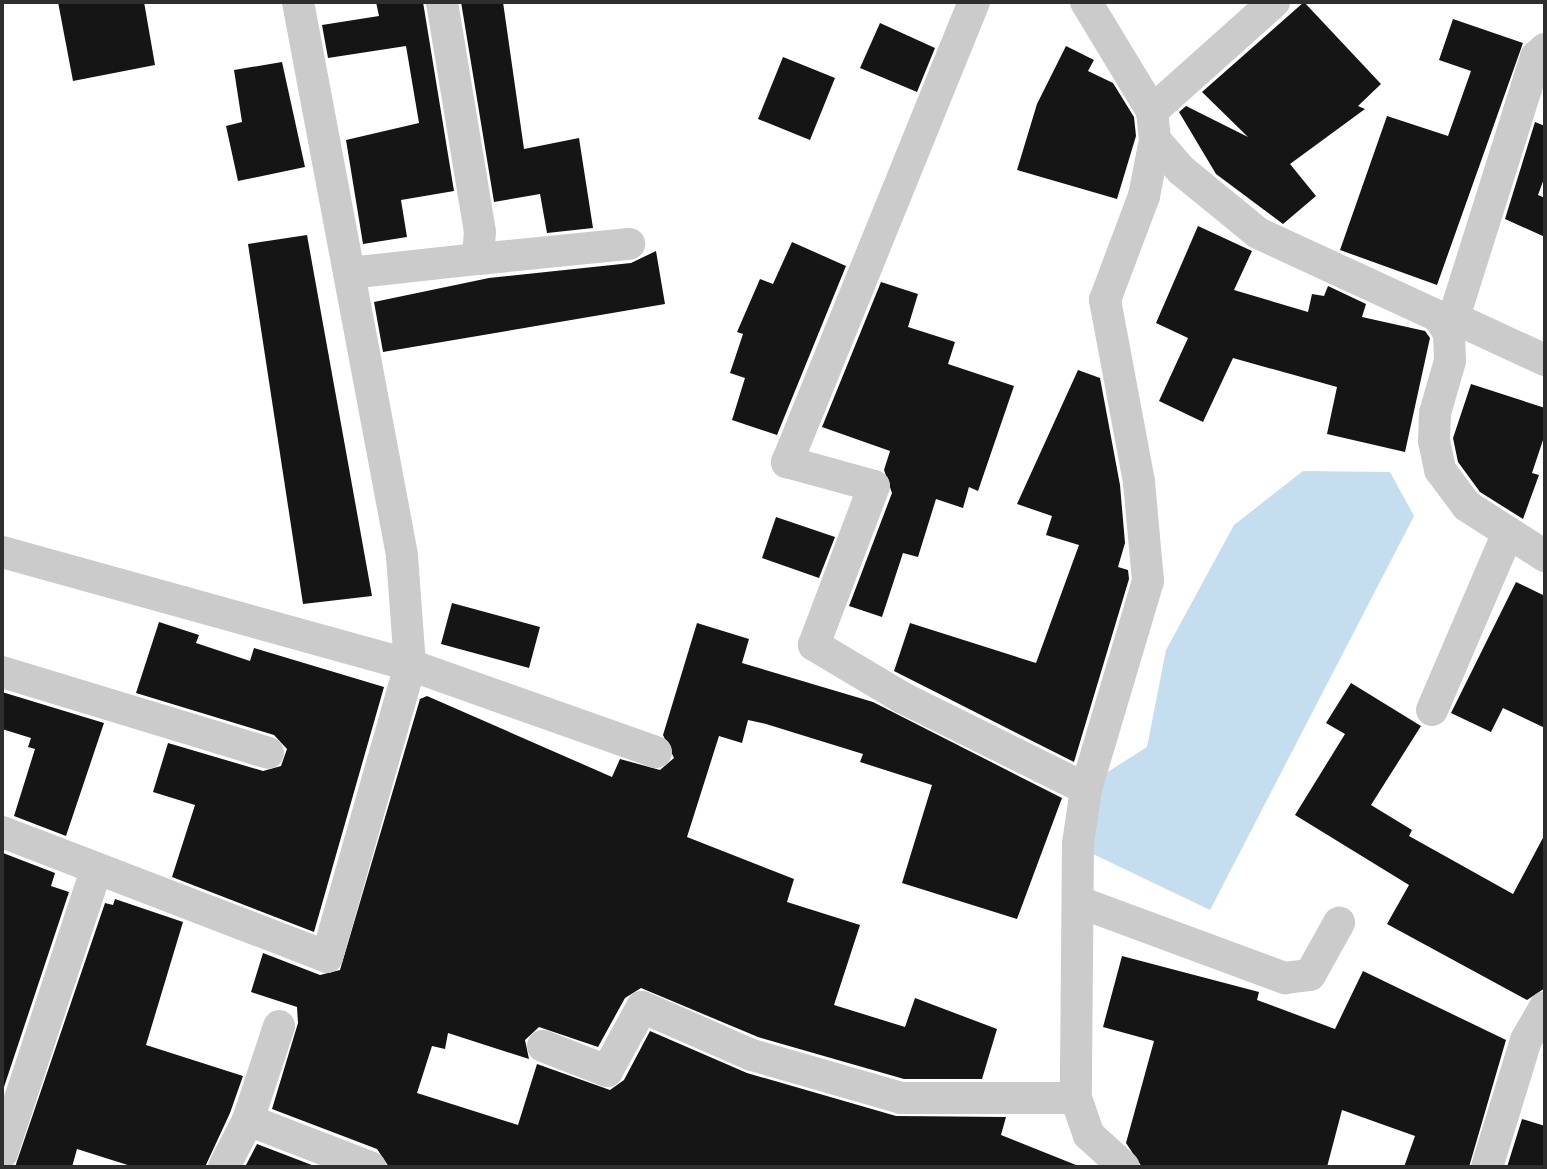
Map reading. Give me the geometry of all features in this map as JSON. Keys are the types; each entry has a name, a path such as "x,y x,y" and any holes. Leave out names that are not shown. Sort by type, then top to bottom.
{"street":[{"path":"2,832 96,871 327,957 410,665 402,555 298,2"},
{"path":"442,2 480,232 478,259"},
{"path":"974,2 787,462 874,486 814,645 903,698 1086,789"},
{"path":"1086,2 1181,170 1258,233 1438,316 1451,326 1545,360"},
{"path":"1124,1167 1089,1135 1076,1098 1079,902 1086,789 1148,581 1139,482 1105,300 1144,196 1154,125 1274,2"},
{"path":"1545,49 1536,57 1451,326 1450,361 1435,413 1440,470 1467,506 1507,535 1545,556"},
{"path":"349,273 629,244"},
{"path":"1432,710 1507,535"},
{"path":"4,558 410,665 656,752"},
{"path":"2,672 268,753"},
{"path":"2,1153 96,871"},
{"path":"1079,902 1285,978 1310,975 1339,923"},
{"path":"543,1046 607,1071 642,1007 752,1055 901,1098 1076,1098"},
{"path":"1487,1167 1526,1040 1545,1007"},
{"path":"224,1167 248,1120 279,1026"},
{"path":"248,1120 370,1167"}],"water":[{"path":"1303,471 1390,472 1414,516 1210,910 1091,853 1103,775 1147,747 1166,650 1234,525"}],"building":[{"path":"58,2 144,2 155,65 73,81"},
{"path":"376,2 423,2 454,191 401,200 407,237 363,244 346,140 419,123 406,46 328,58 322,25 379,16"},
{"path":"461,2 503,2 524,149 579,138 593,228 547,233 540,194 494,202"},
{"path":"1304,2 1381,84 1358,106 1365,109 1290,164 1316,196 1283,224 1216,174 1179,112 1186,106 1248,137 1202,92"},
{"path":"1453,19 1523,43 1437,285 1340,250 1387,116 1448,136 1471,71 1439,60"},
{"path":"880,23 935,48 917,92 860,68"},
{"path":"1066,46 1094,60 1088,71 1113,83 1134,117 1136,136 1117,199 1017,170 1037,104"},
{"path":"783,57 835,78 810,140 758,119"},
{"path":"282,62 305,167 238,181 226,126 242,122 234,70"},
{"path":"1535,122 1545,126 1545,176 1538,195 1545,198 1545,237 1505,219"},
{"path":"1198,226 1252,251 1234,290 1308,312 1312,294 1324,296 1328,286 1366,304 1362,317 1425,331 1430,338 1405,452 1327,434 1337,387 1233,358 1203,422 1159,401 1188,338 1156,323"},
{"path":"307,235 372,596 303,604 248,244"},
{"path":"792,242 846,266 777,435 732,420 745,378 730,373 743,334 737,332 760,279 773,284"},
{"path":"656,251 665,304 383,352 374,302 489,278 631,263"},
{"path":"881,282 918,294 908,327 955,342 948,364 1014,386 978,491 969,487 963,508 936,499 918,557 903,553 882,617 849,606 892,493 884,470 890,451 822,427"},
{"path":"1078,370 1100,378 1120,485 1125,543 1118,567 1128,570 1129,579 1074,762 894,671 910,623 1036,663 1079,545 1046,535 1052,516 1017,504"},
{"path":"1471,384 1545,408 1545,434 1532,473 1539,475 1523,519 1480,492 1458,462 1453,438"},
{"path":"776,517 835,537 819,578 762,558"},
{"path":"1516,582 1545,596 1545,728 1503,708 1491,732 1451,713"},
{"path":"452,603 540,627 529,668 441,644"},
{"path":"159,622 199,635 196,643 250,661 254,648 384,687 314,932 172,877 195,805 153,792 168,743 263,771 281,766 287,749 274,735 136,693"},
{"path":"697,623 749,639 742,663 873,702 1062,798 1017,919 902,883 932,785 860,762 863,754 766,724 748,720 742,743 719,736 687,837 794,879 787,902 860,925 834,1005 905,1027 915,998 997,1029 982,1079 904,1079 758,1037 641,988 625,998 598,1047 539,1027 525,1040 529,1059 448,1033 445,1049 432,1046 417,1093 518,1125 537,1064 610,1090 624,1080 650,1031 747,1073 896,1116 1006,1117 1001,1135 1081,1167 389,1167 377,1149 272,1109 298,1023 297,1007 251,992 263,953 320,975 340,970 420,699 427,696 612,777 620,759 660,770 674,758 663,735"},
{"path":"1351,683 1421,726 1371,805 1412,830 1409,836 1513,894 1545,834 1545,988 1527,1000 1387,924 1409,885 1295,815 1345,734 1326,723"},
{"path":"2,692 104,723 66,836 14,816 35,749 28,747 31,738 2,729"},
{"path":"3,853 55,873 51,886 69,892 2,1093"},
{"path":"115,899 183,922 146,1045 243,1076 230,1113 205,1167 134,1167 77,1149 72,1167 15,1167 105,903 113,905"},
{"path":"1122,956 1259,992 1257,1000 1335,1029 1363,971 1506,1040 1469,1167 1404,1167 1415,1136 1342,1110 1327,1167 1142,1167 1126,1143 1154,1041 1103,1027"},
{"path":"1522,1119 1545,1126 1545,1167 1507,1167"},
{"path":"257,1144 317,1167 245,1167"}]}
